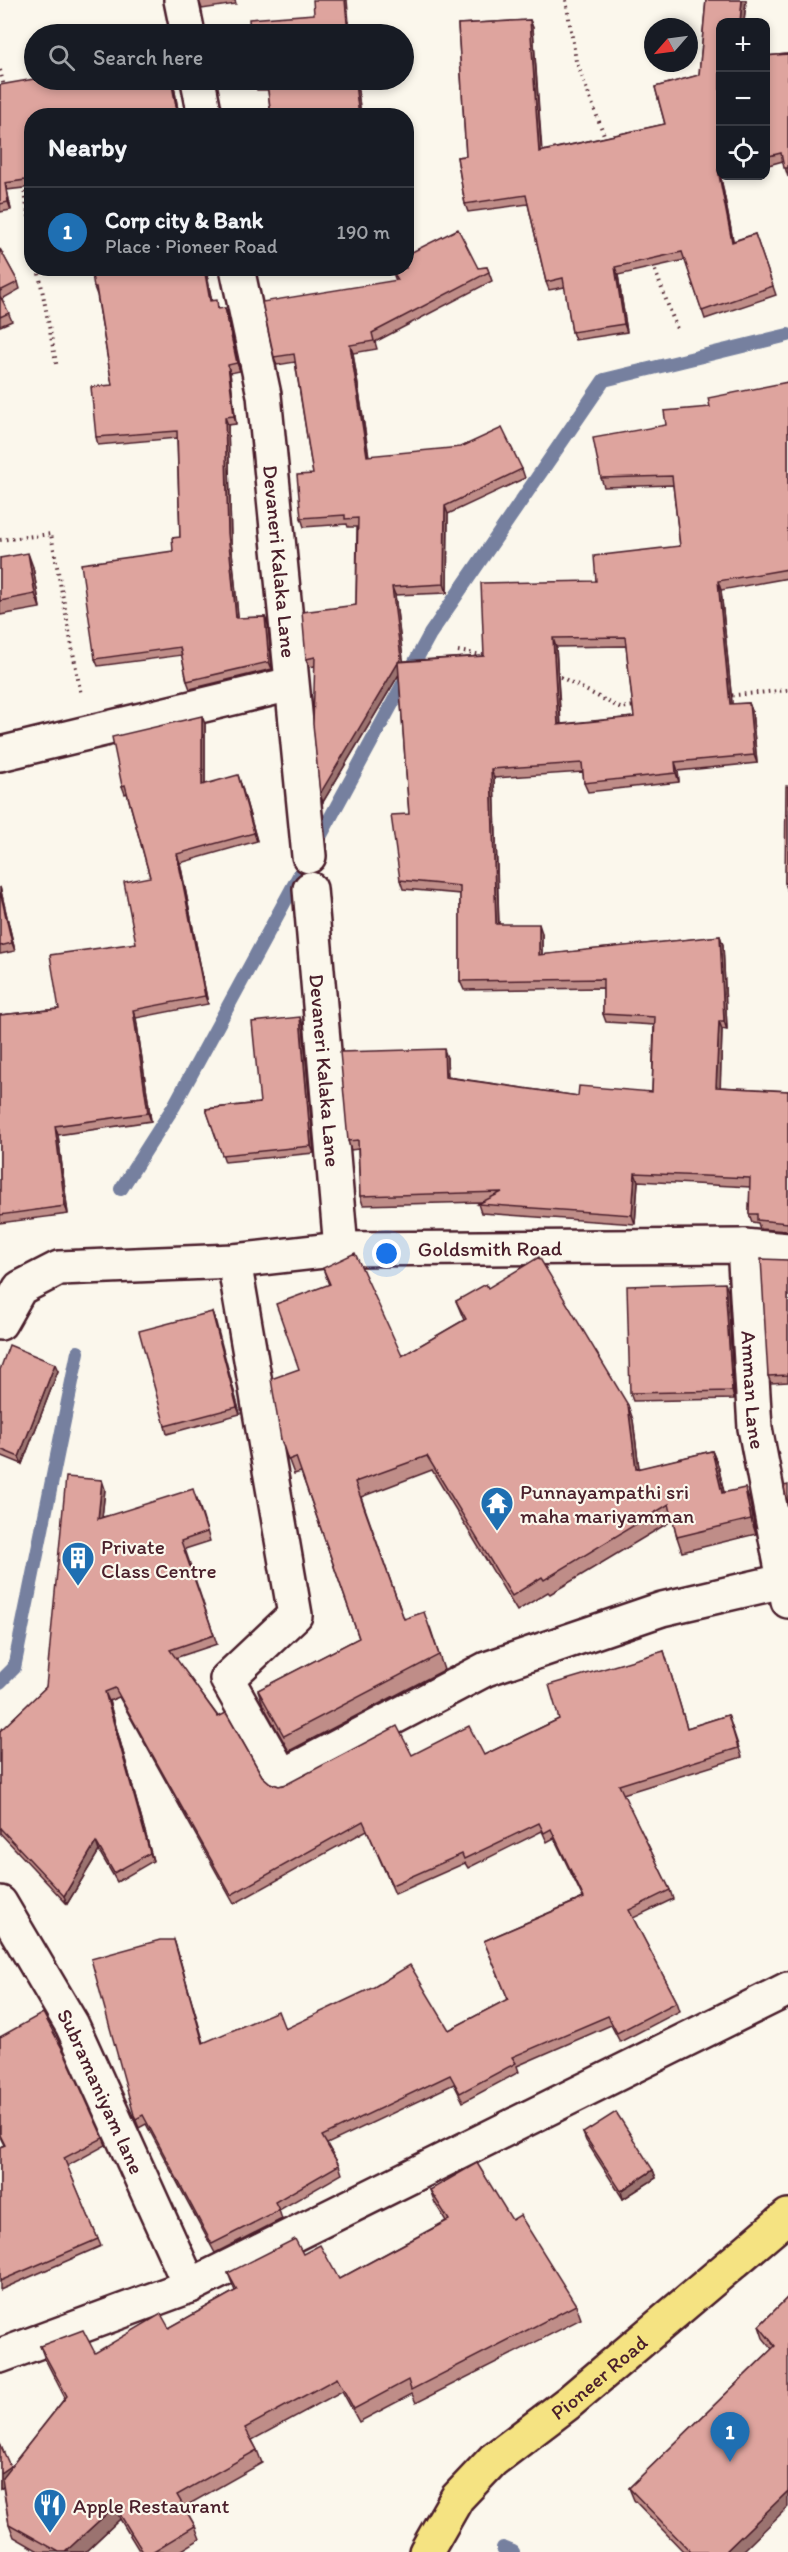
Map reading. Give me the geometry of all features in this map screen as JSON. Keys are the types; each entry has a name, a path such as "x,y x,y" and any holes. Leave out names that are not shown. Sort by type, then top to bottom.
{"main road":[{"name":"Pioneer Road","path":"426,2552 457,2498 493,2460 568,2403 788,2217"}],"street":[{"path":"181,0 186,24"},
{"path":"200,90 203,108"},
{"name":"Devaneri Kalaka Lane","path":"239,276 264,395 309,856"},
{"path":"0,754 291,684"},
{"name":"Devaneri Kalaka Lane","path":"310,889 341,1250"},
{"name":"Goldsmith Road","path":"0,1323 20,1288 59,1268 234,1261 341,1250 744,1246 788,1250"},
{"name":"Amman Lane","path":"744,1246 755,1428 785,1592"},
{"path":"234,1261 295,1616 227,1679 282,1776 486,1669 662,1609 785,1592"},
{"name":"Subramaniyam lane","path":"0,1903 72,2025 190,2286"},
{"path":"0,2356 190,2286 788,1989"}],"path":[{"path":"566,0 576,61 610,150"},
{"path":"0,70 6,98"},
{"path":"21,176 24,191"},
{"path":"652,262 677,329"},
{"path":"40,276 57,368"},
{"path":"0,540 51,534 88,732"},
{"path":"458,651 492,657"},
{"path":"548,670 620,708 644,705"},
{"path":"716,697 788,690"}],"building":[{"path":"313,0 345,0 347,24 249,24 249,19 314,14"},
{"path":"706,0 742,0 740,18 716,18 716,180 720,180 732,242 755,234 773,286 702,311 682,252 615,267 624,324 572,332 563,278 546,282 526,195 465,204 457,157 466,156 458,24 530,20 539,152 665,124 655,87 699,75"},
{"path":"788,54 788,168 784,168 781,153 770,156 770,56"},
{"path":"24,81 24,90 173,90 176,108 24,108 24,180 5,183 8,202 0,204 0,85"},
{"path":"268,90 356,90 358,108 270,108"},
{"path":"458,229 478,268 487,267 489,272 372,333 374,341 350,345 367,456 461,447 502,428 522,469 445,506 444,584 392,587 401,658 320,794 313,724 315,657 306,659 302,612 356,605 358,518 345,519 345,515 301,518 297,475 313,474 294,354 274,357 262,302 398,280 396,276 414,276 414,251"},
{"path":"0,249 18,282 0,291"},
{"path":"92,276 205,276 210,301 217,300 218,309 225,308 237,363 228,365 234,416 225,417 228,533 236,618 265,617 269,662 187,681 180,647 95,659 81,564 173,551 172,538 180,537 177,431 96,437 91,387 112,385 96,287 94,287"},
{"path":"0,296 9,313 0,317"},
{"path":"788,382 788,569 718,581 730,704 749,703 754,755 675,762 676,773 584,783 582,763 491,769 496,924 539,924 539,955 720,936 724,1021 719,1021 716,1087 788,1091 788,1223 757,1220 757,1214 749,1214 750,1178 635,1173 632,1215 478,1204 502,1192 360,1196 358,1140 348,1141 340,1052 444,1049 445,1077 578,1096 579,1086 652,1092 655,1017 603,1014 603,979 460,981 460,886 400,880 391,815 409,814 398,662 484,656 481,583 596,581 594,556 680,546 672,476 601,478 593,438 666,425 664,411 710,407 708,398","holes":["625,637 634,717 558,725 553,638"]},
{"path":"28,553 35,594 0,601 0,558"},
{"path":"202,716 202,785 238,775 254,833 177,854 205,996 133,1010 148,1113 55,1126 65,1206 0,1215 0,1015 59,1009 50,955 136,943 124,882 150,877 125,785 122,786 112,737"},
{"path":"786,786 788,786 788,883 785,883"},
{"path":"0,891 12,943 0,946"},
{"path":"300,1017 311,1146 222,1155 206,1109 260,1103 252,1022"},
{"path":"355,1253 402,1356 466,1319 456,1301 486,1284 488,1288 539,1257 628,1405 636,1469 712,1451 722,1493 745,1488 751,1519 677,1537 669,1504 544,1580 542,1577 512,1596 427,1456 355,1482 404,1619 424,1612 439,1655 284,1736 258,1690 359,1638 296,1457 288,1460 281,1439 271,1379 299,1369 276,1304 330,1284 323,1268"},
{"path":"761,1259 788,1260 788,1375 768,1376"},
{"path":"725,1283 732,1391 630,1393 627,1286"},
{"path":"212,1312 237,1407 165,1426 139,1331"},
{"path":"9,1345 55,1364 19,1457 0,1449 0,1370"},
{"path":"66,1477 102,1480 98,1519 193,1489 207,1532 181,1541 214,1635 170,1650 218,1717 226,1713 262,1776 270,1783 279,1786 287,1784 397,1726 412,1755 469,1726 484,1755 559,1719 549,1685 664,1651 687,1728 728,1715 738,1748 619,1785 670,1890 629,1910 677,2002 617,2033 608,2016 512,2057 516,2063 460,2093 450,2075 322,2136 339,2165 275,2202 279,2210 212,2244 143,2115 136,2119 134,2115 91,1959 160,1940 174,1940 203,2043 278,2011 285,2029 374,1987 410,1965 449,2030 508,1999 484,1941 584,1898 551,1829 544,1833 539,1823 464,1859 462,1854 392,1885 363,1821 231,1895 115,1688 105,1692 150,1853 114,1873 96,1842 64,1896 0,1828 0,1731 46,1687"},
{"path":"788,1485 788,1508 784,1486"},
{"path":"43,2013 66,2056 103,2138 64,2158 98,2239 0,2281 0,2147 5,2145 0,2135 0,2037"},
{"path":"616,2112 653,2170 621,2191 583,2133"},
{"path":"477,2163 512,2220 520,2215 576,2305 411,2390 408,2380 354,2409 337,2378 245,2428 257,2450 177,2495 195,2526 152,2552 143,2552 115,2506 65,2552 59,2552 9,2524 2,2478 67,2396 40,2346 83,2330 95,2353 161,2314 169,2328 237,2290 228,2273 295,2239 303,2254 320,2245 339,2279 449,2220 430,2190"},
{"path":"788,2297 788,2491 725,2552 691,2552 629,2488 775,2346 759,2326"},
{"path":"0,2444 10,2466 0,2473"}],"waterway":[{"path":"121,1189 174,1106 430,634 604,380 788,335"},
{"path":"0,1682 14,1668 78,1352"},
{"path":"503,2548 513,2552"}],"place":[{"name":"Punnayampathi sri maha mariyamman","path":"497,1532"},
{"name":"Private Class Centre","path":"78,1587"},
{"name":"Corp city & Bank","path":"730,2462"},
{"name":"Apple Restaurant","path":"50,2534"}]}
